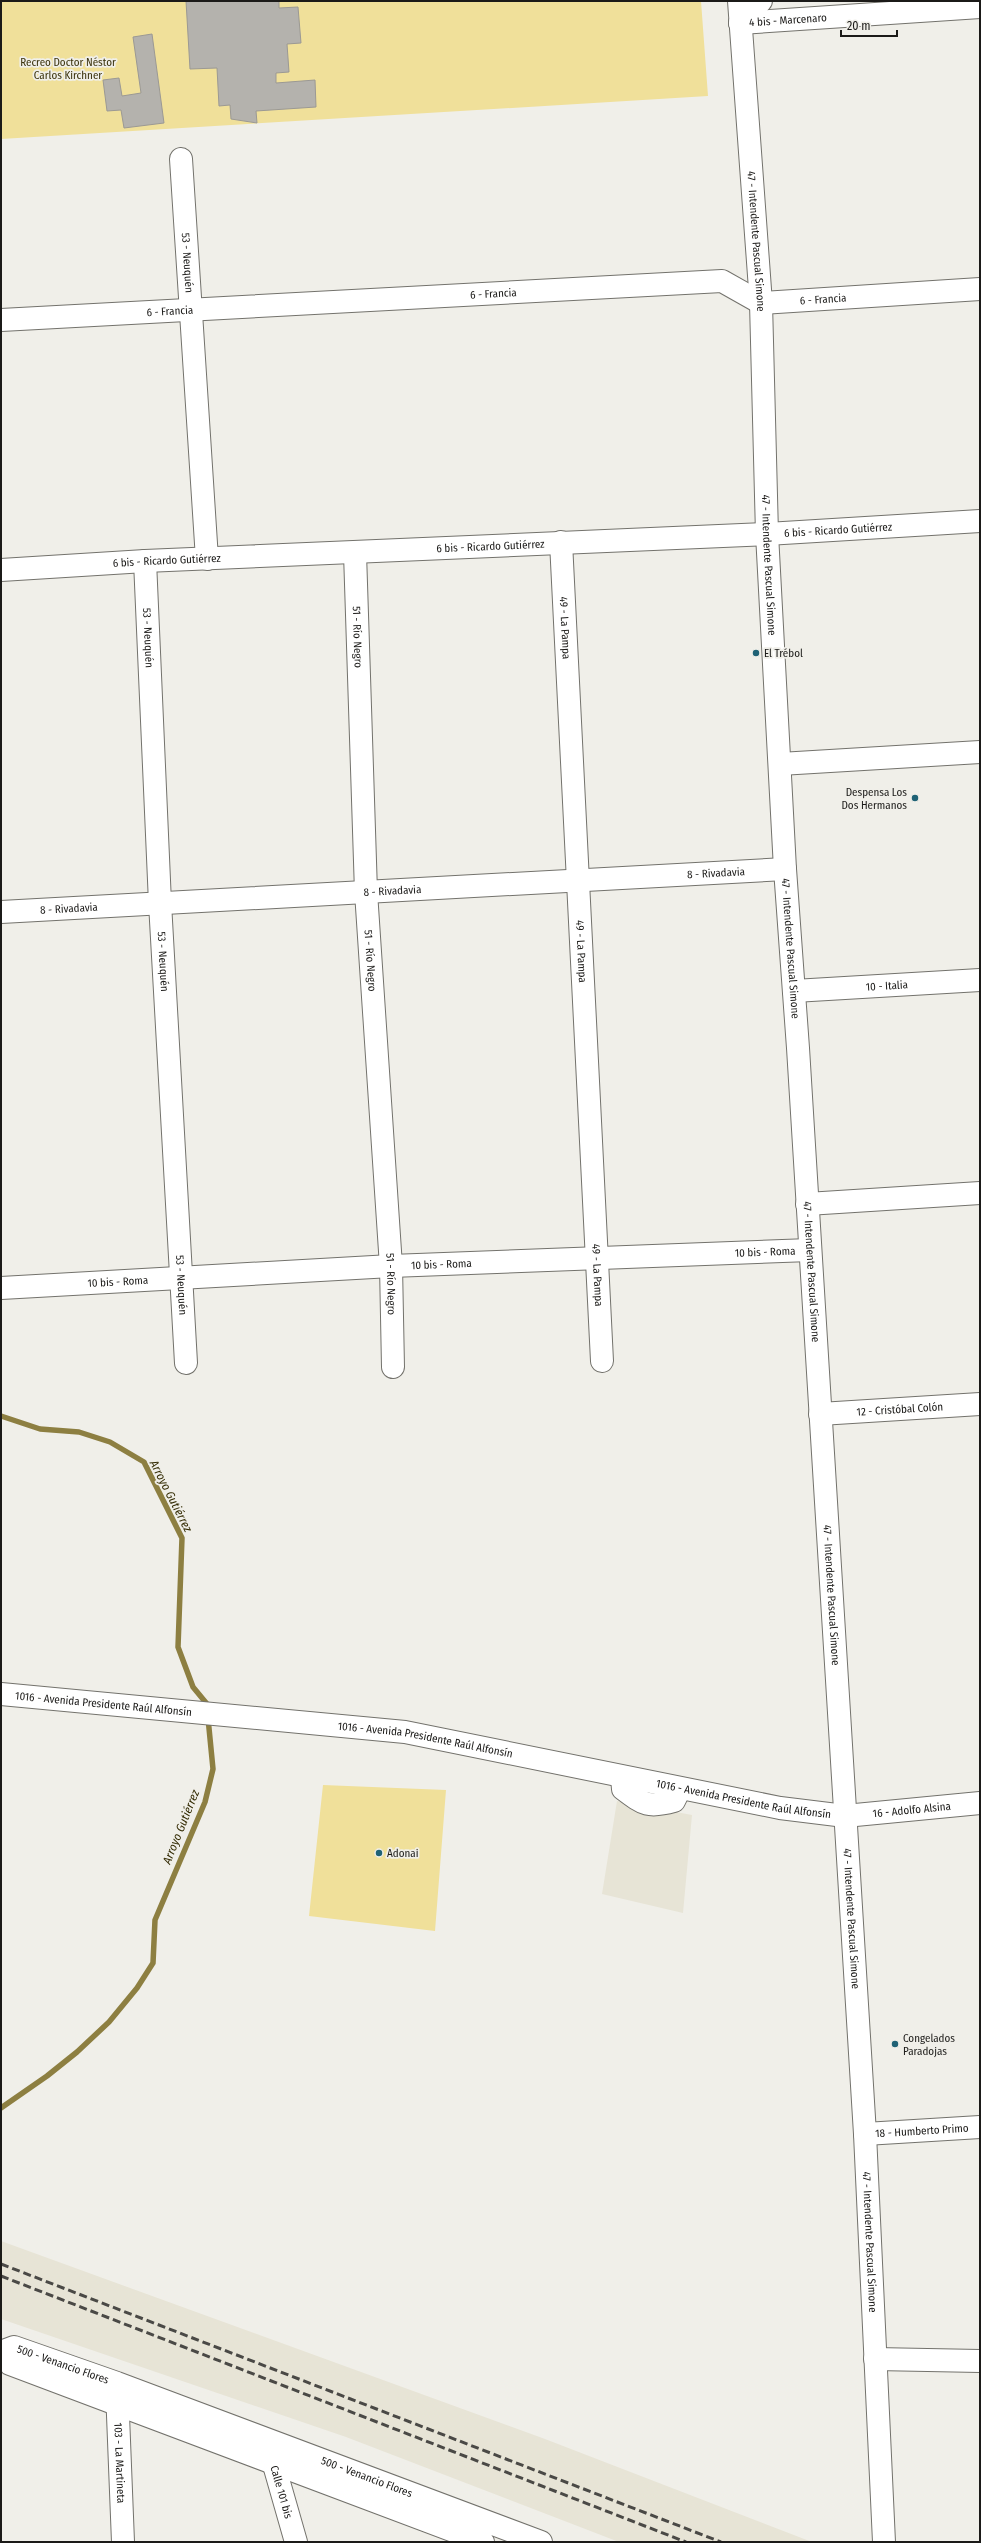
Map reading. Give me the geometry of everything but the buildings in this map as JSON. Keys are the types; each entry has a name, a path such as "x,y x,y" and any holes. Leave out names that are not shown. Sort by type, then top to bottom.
{"street":[{"name":"47 - Intendente Pascual Simone","path":"739,1 761,303 767,534 785,869 794,991 844,1816 865,2134 884,2542"},
{"path":"740,22 761,1"},
{"name":"4 bis - Marcenaro","path":"740,22 980,8"},
{"name":"53 - Neuquén","path":"181,159 207,559"},
{"name":"6 - Francia","path":"1,320 191,308 722,281 761,303 980,289"},
{"name":"6 bis - Ricardo Gutiérrez","path":"1,570 146,561 355,554 561,542 767,534 980,521"},
{"name":"49 - La Pampa","path":"561,542 602,1361"},
{"name":"51 - Río Negro","path":"355,554 366,892 391,1266 393,1367"},
{"name":"53 - Neuquén","path":"146,561 160,903 186,1363"},
{"path":"780,764 980,752"},
{"name":"8 - Rivadavia","path":"1,912 785,869"},
{"name":"10 - Italia","path":"794,991 980,980"},
{"path":"807,1204 980,1194"},
{"name":"10 bis - Roma","path":"1,1288 391,1266 598,1260 810,1250"},
{"name":"12 - Cristóbal Colón","path":"820,1414 980,1404"},
{"name":"1016 - Avenida Presidente Raúl Alfonsín","path":"1,1694 405,1732 680,1789 780,1808 844,1816"},
{"name":"16 - Adolfo Alsina","path":"844,1816 980,1803"},
{"name":"18 - Humberto Primo","path":"865,2134 980,2127"},
{"path":"875,2359 980,2361"},
{"name":"500 - Venancio Flores","path":"118,2393 274,2442 541,2542"},
{"name":"500 - Venancio Flores","path":"118,2393 274,2464 483,2542"},
{"name":"103 - La Martineta","path":"118,2393 123,2542"},
{"name":"Calle 101 bis","path":"274,2442 274,2464 296,2542"}],"shaded area":[{"path":"617,1801 692,1815 683,1913 602,1894"},
{"path":"1,2241 545,2439 812,2542 619,2542 346,2437 1,2319"}],"green space":[{"name":"Recreo Doctor Néstor Carlos Kirchner","path":"1,1 701,1 708,96 1,139"},
{"name":"Adonai","path":"323,1785 446,1790 435,1931 309,1916"}],"waterway":[{"name":"Arroyo Gutiérrez","path":"1,1416 40,1429 79,1432 110,1442 144,1462 182,1538 178,1647 193,1687 207,1704 207,1708"},
{"name":"Arroyo Gutiérrez","path":"1,2108 47,2076 77,2052 109,2022 137,1988 153,1963 155,1920 205,1802 213,1769 208,1718"}],"railway":[{"path":"1,2264 721,2542"},
{"path":"1,2276 686,2542"}],"place":[{"name":"El Trébol","path":"756,653"},
{"name":"Despensa Los Dos Hermanos","path":"915,798"},
{"name":"Adonai","path":"379,1853"},
{"name":"Congelados Paradojas","path":"895,2044"}]}
